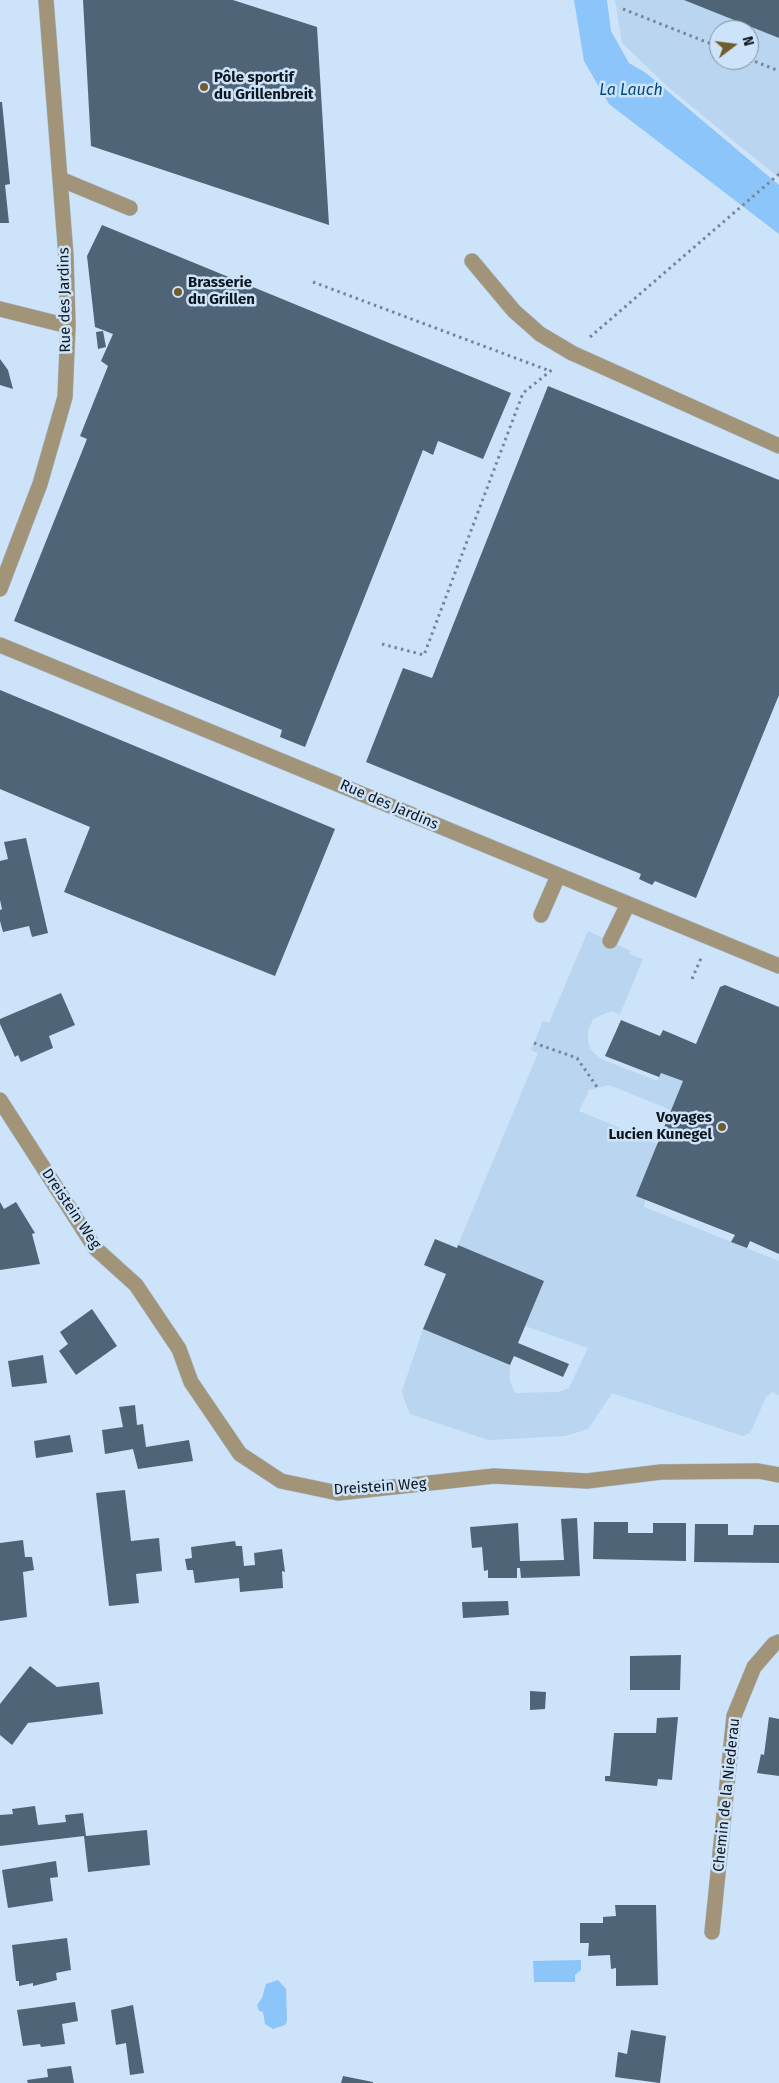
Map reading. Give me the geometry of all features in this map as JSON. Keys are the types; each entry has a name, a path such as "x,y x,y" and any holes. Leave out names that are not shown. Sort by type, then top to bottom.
{"street":[{"name":"Rue des Jardins","path":"2,580 40,484 65,397 68,326 66,256 46,0"},
{"path":"60,178 130,208"},
{"path":"472,261 514,311 540,334 572,353 779,446"},
{"path":"0,309 68,326"},
{"name":"Rue des Jardins","path":"0,645 779,966"},
{"path":"541,916 558,876"},
{"path":"610,941 628,904"},
{"name":"Dreistein Weg","path":"0,1100 95,1248 136,1285 179,1349 191,1382 240,1454 281,1481 338,1493 494,1476 587,1481 661,1472 758,1471 779,1475"},
{"name":"Chemin de la Niederau","path":"712,1932 734,1716 754,1667 774,1644 779,1642"}],"path":[{"path":"623,9 709,43"},
{"path":"759,63 779,71"},
{"path":"382,644 424,655 523,393 779,174"},
{"path":"313,282 550,371"},
{"path":"534,1043 577,1058 597,1087"}],"shaded area":[{"path":"615,0 779,0 779,178 668,87 622,43"},
{"path":"588,931 631,951 629,954 643,959 620,1014 611,1011 593,1019 588,1031 588,1042 591,1050 601,1059 657,1081 661,1073 683,1081 671,1110 609,1085 589,1090 579,1111 658,1144 644,1207 779,1261 779,1395 772,1392 766,1397 750,1433 743,1436 612,1393 588,1429 565,1436 489,1440 410,1414 404,1399 402,1391 423,1329 510,1365 510,1381 515,1393 559,1392 569,1388 588,1348 525,1326 544,1281 458,1245 538,1053 531,1050 543,1021 549,1023"}],"water":[{"name":"La Lauch","path":"574,0 607,0 611,31 629,63 646,73 779,185 779,234 609,104 584,61"},
{"path":"581,1960 581,1970 575,1975 575,1982 534,1982 533,1961"},
{"path":"278,1980 286,1989 287,2021 285,2025 273,2029 265,2024 263,2012 259,2011 257,2005 262,1998 266,1984"}],"building":[{"name":"Pôle sportif du Grillenbreit","path":"83,0 233,0 317,27 329,225 91,146"},
{"path":"684,0 779,0 779,38 759,30 759,20 734,20"},
{"path":"0,102 2,102 10,184 5,185 9,223 0,223"},
{"path":"102,225 511,393 483,459 438,441 433,455 423,450 305,747 280,737 282,730 14,621 87,439 80,436 108,366 101,361 113,334 95,327 87,256"},
{"path":"103,331 106,347 98,349 96,332"},
{"path":"0,359 8,370 13,389 0,385"},
{"path":"548,386 779,480 779,695 696,898 655,881 652,885 639,879 641,874 366,762 403,668 432,678"},
{"path":"0,690 335,829 275,976 64,892 90,827 0,789"},
{"path":"26,838 48,933 32,937 29,926 3,932 0,921 0,910 2,909 0,900 0,861 8,859 4,842"},
{"name":"Voyages Lucien Kunegel","path":"725,985 779,1007 779,1254 750,1241 747,1248 731,1242 735,1235 636,1196 683,1081 661,1073 659,1077 605,1056 621,1020 660,1036 663,1030 696,1044 720,987"},
{"path":"61,993 75,1025 49,1036 53,1048 21,1062 18,1055 15,1057 0,1024 0,1019"},
{"path":"0,1202 4,1209 16,1202 35,1233 32,1234 40,1264 0,1270"},
{"path":"435,1239 457,1248 458,1245 544,1281 518,1343 569,1364 563,1377 514,1356 510,1365 423,1329 446,1274 424,1265"},
{"path":"92,1309 117,1346 76,1375 59,1351 68,1344 60,1332"},
{"path":"43,1355 47,1383 12,1387 8,1361"},
{"path":"135,1405 137,1425 143,1424 146,1447 189,1440 193,1461 138,1469 133,1449 105,1454 102,1430 123,1427 119,1407"},
{"path":"70,1435 73,1452 36,1458 34,1441"},
{"path":"125,1490 131,1541 159,1538 162,1571 136,1574 139,1603 109,1606 96,1493"},
{"path":"577,1518 580,1576 521,1578 520,1568 517,1568 517,1578 488,1578 488,1570 484,1571 482,1547 472,1548 470,1527 518,1523 520,1561 564,1560 561,1519"},
{"path":"594,1522 628,1522 628,1533 653,1533 653,1523 686,1523 686,1561 593,1559"},
{"path":"695,1524 728,1524 728,1535 753,1535 754,1525 779,1525 779,1563 694,1562"},
{"path":"23,1540 25,1557 32,1557 34,1570 23,1572 27,1617 0,1621 0,1543"},
{"path":"235,1541 236,1546 242,1546 244,1566 255,1565 254,1553 282,1549 285,1572 282,1571 283,1588 240,1592 239,1578 195,1583 193,1570 187,1570 185,1559 192,1558 191,1547"},
{"path":"508,1601 509,1615 463,1618 462,1602"},
{"path":"681,1655 680,1690 630,1690 630,1656"},
{"path":"30,1666 57,1687 99,1682 103,1714 28,1723 12,1745 0,1735 0,1704"},
{"path":"530,1691 546,1692 545,1709 530,1710"},
{"path":"678,1717 672,1780 658,1779 657,1786 605,1781 605,1776 610,1776 614,1733 656,1733 657,1718"},
{"path":"769,1717 779,1719 779,1776 757,1773 761,1754 764,1755"},
{"path":"35,1806 38,1825 66,1822 65,1815 83,1813 86,1836 147,1830 150,1865 88,1872 84,1836 0,1846 0,1815 13,1814 12,1809"},
{"path":"56,1861 58,1877 50,1878 53,1901 8,1908 2,1870"},
{"path":"615,1905 656,1905 658,1985 616,1986 616,1968 611,1969 610,1955 588,1956 589,1943 580,1943 580,1923 603,1923 603,1917 616,1916"},
{"path":"67,1938 71,1970 56,1973 57,1980 33,1986 33,1983 19,1986 19,1981 16,1981 12,1945"},
{"path":"75,2002 78,2021 62,2024 65,2044 41,2047 40,2044 23,2046 17,2010"},
{"path":"133,2005 144,2073 130,2075 126,2043 116,2045 111,2010"},
{"path":"631,2030 666,2036 660,2083 615,2077 618,2052 627,2054"},
{"path":"71,2066 74,2083 28,2083 27,2080 48,2077 47,2069"},
{"path":"343,2076 373,2082 373,2083 341,2083"}],"place":[{"name":"Pôle sportif du Grillenbreit","path":"204,87"},
{"name":"Brasserie du Grillen","path":"178,292"},
{"name":"Voyages Lucien Kunegel","path":"722,1127"}]}
